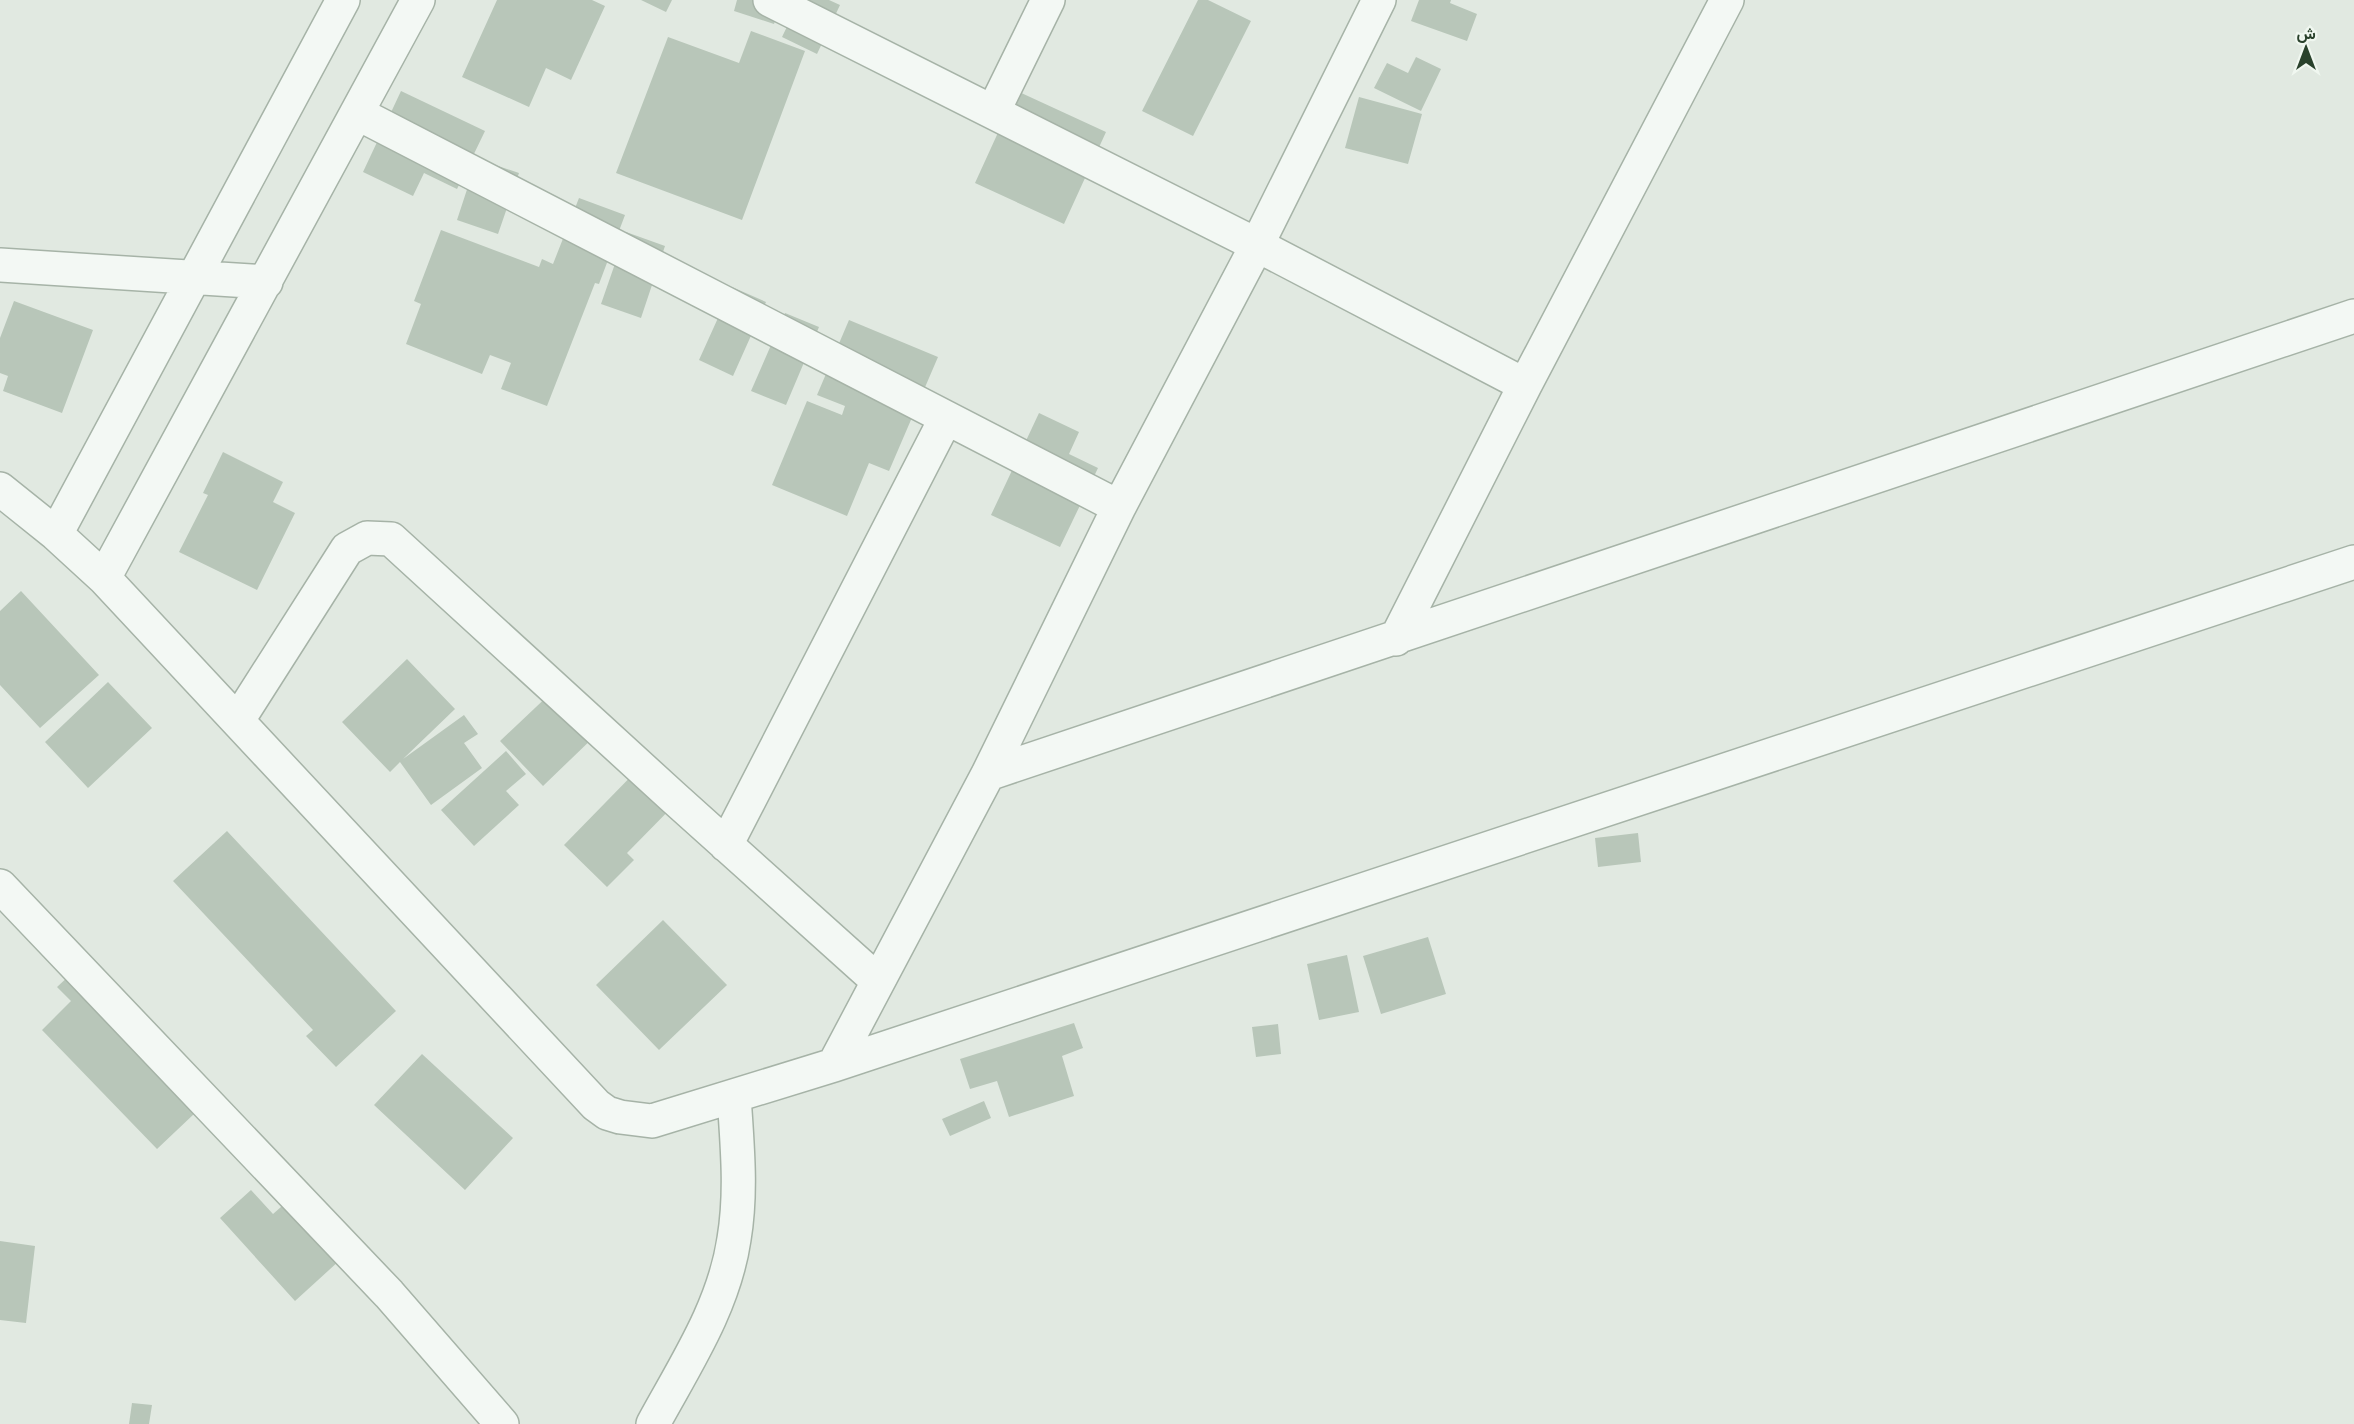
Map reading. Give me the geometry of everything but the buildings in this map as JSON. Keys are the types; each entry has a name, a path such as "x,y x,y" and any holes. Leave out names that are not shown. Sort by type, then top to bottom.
{"street":[{"path":"56,534 343,0"},
{"path":"104,578 418,0"},
{"path":"770,0 1257,245 1524,386"},
{"path":"993,112 1048,0"},
{"path":"834,1065 988,774 1119,507 1257,245 1379,0"},
{"path":"1396,639 1524,386 1727,0"},
{"path":"357,113 1119,507"},
{"path":"0,265 266,282"},
{"path":"988,774 2354,316"},
{"path":"726,845 946,418"},
{"path":"0,489 56,534 104,578 596,1105 607,1113 620,1117 652,1121 834,1065 2354,562"},
{"path":"238,720 347,549 367,538 391,539 878,981"},
{"path":"0,886 389,1294 502,1424"},
{"path":"653,1424 712,1313 729,1262 734,1239 738,1193 734,1096"}]}
